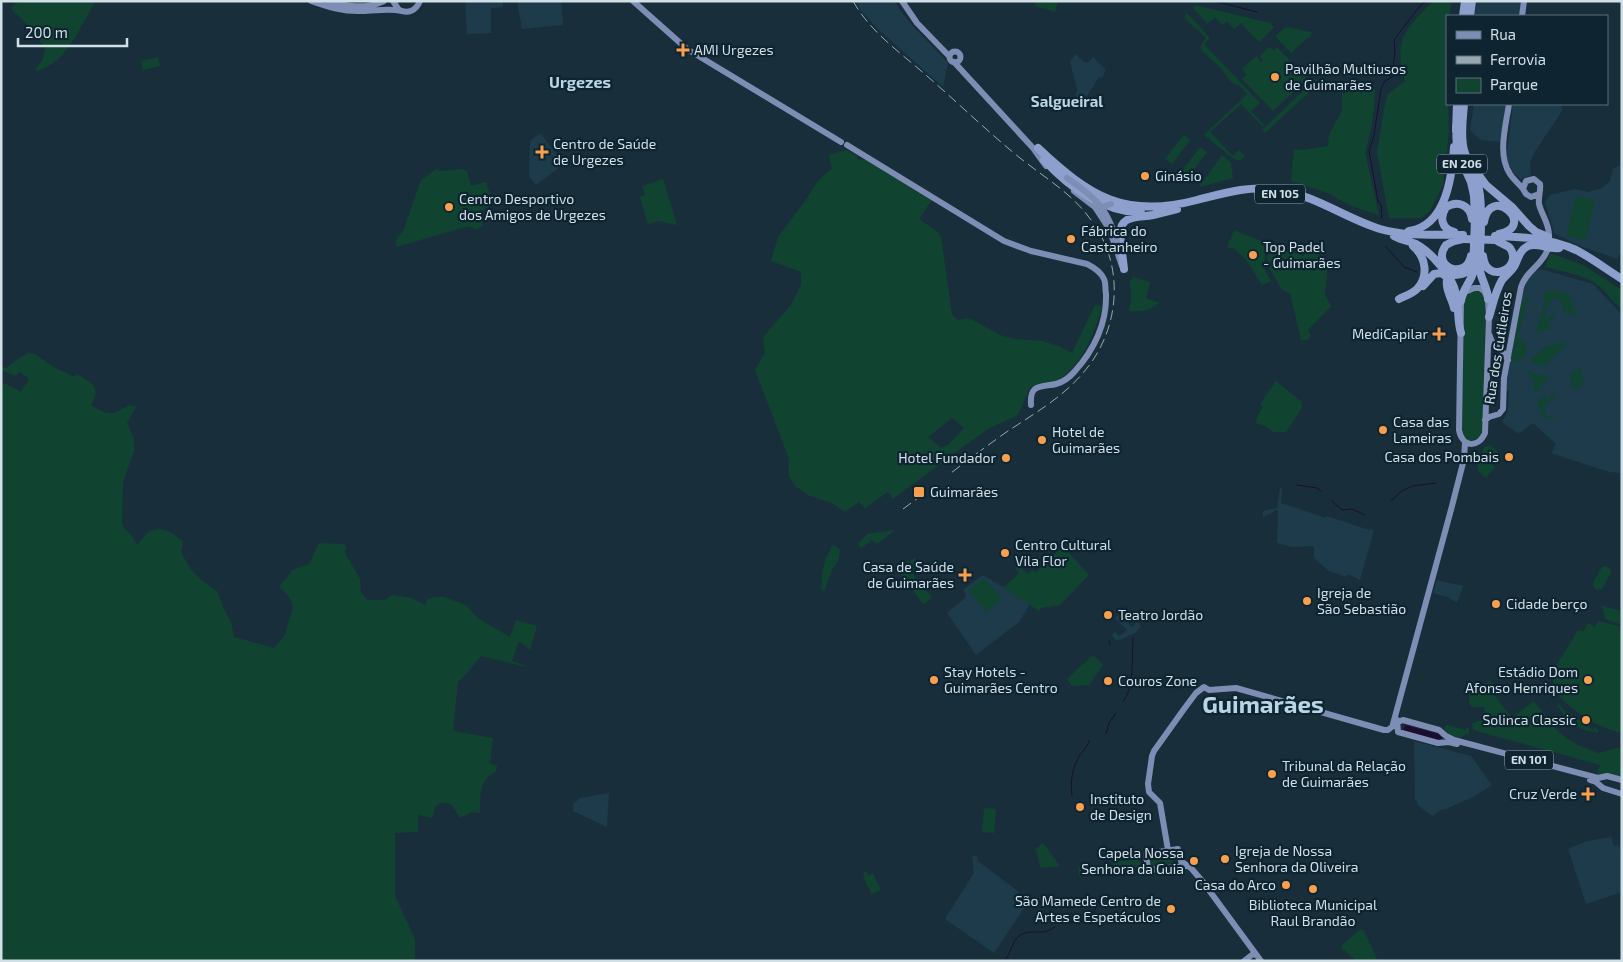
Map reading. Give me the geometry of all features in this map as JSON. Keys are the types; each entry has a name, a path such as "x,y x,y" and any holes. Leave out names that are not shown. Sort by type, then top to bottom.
{"highway":[{"path":"1463,15 1464,1"},
{"path":"1470,15 1472,1"},
{"name":"EN 206","path":"1457,105 1456,146 1473,189 1478,230"},
{"name":"EN 206","path":"1461,300 1462,293 1472,275 1478,230 1480,194 1462,141 1464,105"},
{"path":"1396,236 1421,228 1432,220 1440,208 1450,177 1456,126"},
{"name":"EN 105","path":"1036,148 1064,180 1081,193 1095,201 1124,211 1159,210 1238,193 1262,192 1294,197 1373,230 1396,236 1496,238 1559,246 1582,254 1622,279"},
{"path":"1472,167 1486,186 1512,206 1529,226 1542,235 1556,241 1559,246 1554,249 1535,245 1524,249 1514,267 1504,278 1497,290 1492,300 1489,317"},
{"path":"1458,204 1468,208 1471,212 1472,226 1478,230 1484,227 1488,210 1497,206 1504,207 1512,213 1514,226 1508,232 1496,238 1506,245 1512,253 1511,264 1504,271 1496,272 1489,269 1484,261 1483,252 1475,253 1465,266 1459,269 1450,268 1443,261 1442,251 1450,242 1463,237 1443,225 1442,214 1449,205 1458,204"},
{"path":"1124,269 1120,235 1121,225 1130,218 1159,210"},
{"path":"1396,236 1416,244 1447,273 1456,292 1461,333"},
{"path":"1396,236 1418,250 1424,261 1425,269 1417,289 1399,299"},
{"name":"EN 105","path":"1559,246 1622,284"},
{"path":"1454,309 1452,299 1446,288 1450,277 1466,273 1470,268 1475,253"},
{"name":"EN 206","path":"1475,253 1480,274 1487,289 1488,299"},
{"path":"1410,297 1436,273 1446,275 1456,292"}],"main road":[{"path":"311,1 345,10 391,9 402,12 412,11 417,8 420,1"},
{"path":"328,1 354,6 368,6 384,1"},
{"path":"393,1 402,12"},
{"path":"633,1 687,49 1004,241 1031,251 1087,264 1104,278 1106,303 1103,324 1094,344 1083,362 1067,379 1057,384 1033,390 1031,405"},
{"name":"EN 105","path":"902,1 917,23 951,54"},
{"path":"1522,15 1524,1"},
{"name":"EN 105","path":"951,54 956,51 961,56 956,62"},
{"name":"EN 105","path":"951,54 951,61 956,62 1036,148"},
{"path":"1509,105 1503,145 1505,165 1510,176 1514,178 1542,212"},
{"path":"1036,148 1067,178 1088,193 1101,206 1112,224 1124,269"},
{"path":"1036,148 1037,154 1055,175 1094,207 1110,230"},
{"path":"1514,178 1526,181 1534,179 1539,182 1541,189 1538,194 1528,196"},
{"path":"1523,189 1526,181"},
{"path":"1538,194 1542,212 1548,224 1549,235"},
{"path":"1124,269 1120,264 1110,230 1102,212 1105,206 1111,204 1136,209 1159,210"},
{"name":"Rua dos Cutileiros","path":"1485,420 1489,416 1499,414 1503,409 1504,378 1522,284 1529,272 1543,259 1547,251"},
{"path":"1474,288 1482,290 1486,294 1489,317 1485,434 1481,440 1474,444 1466,442 1462,438 1460,430 1461,300 1465,292 1474,288"},
{"path":"1488,328 1490,339 1504,353 1508,360"},
{"path":"1497,347 1505,346 1512,337"},
{"path":"1504,353 1504,378"},
{"path":"1396,720 1464,459 1466,442"},
{"name":"EN 101","path":"1168,850 1160,803 1148,792 1152,756 1196,693 1204,687 1209,690 1229,688 1245,690 1384,730 1390,729 1396,720"},
{"name":"EN 101","path":"1396,720 1403,720 1440,730 1454,740 1593,777 1607,776 1622,780"},
{"name":"EN 101","path":"1396,720 1398,732 1438,743 1453,743 1596,782 1603,788 1622,794"},
{"path":"1442,743 1446,736"},
{"path":"1601,786 1604,777"},
{"path":"1183,864 1178,849 1146,854 1148,870 1183,864 1191,868 1253,953 1261,961"},
{"path":"1244,961 1253,953"}],"shaded area":[{"path":"465,1 503,1 503,7 491,8 491,33 467,34"},
{"path":"517,1 561,1 563,25 522,29"},
{"path":"856,1 895,1 911,24 948,63 943,87 878,29 861,11"},
{"path":"1476,1 1521,1 1519,15 1473,15"},
{"path":"1076,54 1085,63 1093,57 1106,70 1102,78 1099,77 1082,104 1075,100 1077,89 1070,61"},
{"path":"1474,105 1506,105 1500,142 1480,140 1470,130"},
{"path":"1513,105 1561,105 1562,111 1534,153 1530,163 1531,175 1520,179 1508,163 1507,153"},
{"name":"Centro de Saúde de Urgezes","path":"541,134 564,164 536,185 529,177 530,141"},
{"path":"1622,164 1622,251 1617,259 1578,245 1554,233 1545,202 1550,195 1574,189 1588,192 1602,188 1610,181 1613,169"},
{"path":"1541,269 1593,284 1622,315 1622,473 1609,472 1551,453 1556,444 1533,423 1520,433 1502,422 1508,411 1509,391 1506,390 1507,372 1523,286 1532,272"},
{"path":"1280,488 1282,488 1281,503 1326,518 1327,516 1374,530 1360,580 1348,574 1346,577 1329,571 1314,558 1314,546 1292,547 1277,543 1278,510 1274,510 1274,512 1263,517 1263,511 1277,508"},
{"path":"983,575 1030,604 1019,622 976,655 947,613 966,597 964,589"},
{"path":"1437,580 1463,586 1457,603 1448,597 1433,593"},
{"path":"1120,614 1132,627 1137,622 1141,626 1135,633 1117,641 1112,636 1115,632 1119,636 1127,630 1115,618"},
{"path":"1405,725 1439,734 1442,738 1439,741 1403,730"},
{"path":"1414,741 1471,756 1492,785 1475,796 1441,810 1433,816 1418,805 1415,798"},
{"path":"609,793 607,827 573,811 573,804 580,798"},
{"path":"1611,837 1614,846 1619,845 1622,856 1622,892 1586,904 1568,849 1587,841"},
{"path":"972,856 977,856 978,861 1029,901 994,953 945,919 974,873"}],"green space":[{"path":"20,1 96,1 65,51 57,60 37,71 35,70 43,59 45,49 30,28 12,10 12,6"},
{"path":"1036,1 1058,1 1055,12 1035,6"},
{"path":"1433,1 1451,1 1450,15 1446,15 1446,105 1448,105 1449,131 1443,185 1430,211 1422,218 1389,218 1377,152 1388,94 1405,81 1400,55 1401,45 1404,36 1415,20"},
{"path":"1195,5 1270,23 1274,27 1259,42 1241,23 1234,29 1227,21 1222,25 1215,17 1207,24 1193,8"},
{"path":"1187,13 1210,38 1204,44 1260,103 1251,111 1264,125 1263,127 1241,104 1210,132 1233,156 1239,150 1245,156 1241,160 1231,157 1204,135 1247,94 1240,86 1231,82 1220,67 1203,52 1200,47 1206,38 1184,18"},
{"path":"1286,27 1312,32 1310,37 1291,53 1275,36"},
{"name":"Pavilhão Multiusos de Guimarães","path":"1270,47 1274,51 1277,47 1307,79 1273,111 1242,79 1247,75 1242,69 1256,56 1261,62 1263,60 1260,56"},
{"path":"158,57 160,66 143,70 141,61"},
{"path":"1316,79 1319,83 1265,133 1262,130"},
{"path":"1375,89 1372,121 1365,152 1379,215 1349,205 1330,194 1291,181 1294,149 1304,150 1328,146 1329,135 1342,111 1342,93"},
{"path":"1184,135 1190,140 1172,164 1165,159"},
{"path":"1200,147 1207,152 1189,176 1182,171"},
{"path":"847,150 857,156 857,159 866,160 932,200 919,219 938,232 941,237 952,315 957,320 969,318 1000,335 1015,339 1042,341 1059,346 1072,353 1095,305 1102,306 1096,326 1080,359 1065,376 1050,383 1030,387 1018,415 986,430 893,499 888,492 865,508 859,502 845,512 832,503 810,496 795,486 789,476 788,456 755,370 765,353 763,337 791,305 801,285 801,272 771,261 778,237 818,181 832,168 829,155","holes":["952,418 964,428 948,445 941,448 928,437"]},
{"path":"1222,155 1231,163 1233,178 1199,187"},
{"name":"Centro Desportivo dos Amigos de Urgezes","path":"438,168 439,171 462,169 467,171 471,186 486,182 492,201 489,202 488,208 480,211 483,226 475,230 469,226 396,247 396,240 404,229 421,180"},
{"path":"663,179 677,225 658,221 648,224 640,197 645,195 642,186"},
{"path":"1575,196 1595,200 1586,240 1567,236"},
{"name":"Top Padel - Guimarães","path":"1234,230 1266,243 1264,264 1262,265 1271,281 1262,285 1247,261 1233,247 1231,249 1227,247"},
{"path":"1270,245 1304,256 1305,248 1319,248 1318,264 1328,265 1325,295 1331,306 1308,330 1311,336 1308,340 1301,340 1290,293 1282,290 1267,264"},
{"path":"1550,253 1583,265 1622,290 1622,309 1603,290 1588,279 1545,267"},
{"path":"1133,277 1150,282 1146,298 1159,303 1145,310 1129,311 1131,298 1130,281"},
{"path":"1475,290 1482,293 1486,300 1482,430 1479,438 1469,441 1462,433 1463,302 1467,293"},
{"path":"1550,290 1569,294 1578,316 1564,312 1560,298 1557,297 1544,310 1547,313 1544,317 1546,319 1553,313 1555,315 1548,323 1552,328 1536,333 1545,300 1542,298"},
{"path":"1529,296 1518,336 1525,343 1527,355 1521,360 1512,363 1521,304"},
{"path":"1568,341 1544,366 1532,363 1531,360 1545,347"},
{"path":"28,353 35,354 52,366 74,377 77,374 91,383 96,394 91,405 106,413 114,413 129,405 136,407 127,423 134,439 134,451 123,482 122,523 137,545 147,533 157,529 171,533 183,542 181,552 191,570 217,591 231,622 234,637 274,648 285,635 293,606 289,597 279,586 292,570 309,564 319,543 344,544 346,547 345,553 360,579 361,592 367,600 385,600 392,595 411,598 425,605 428,599 444,597 466,605 479,619 510,637 516,620 537,626 530,650 519,641 512,661 526,667 481,656 462,679 458,681 453,731 493,738 490,764 497,766 496,772 490,775 483,784 480,813 472,812 460,818 451,804 442,802 435,807 432,818 418,815 418,832 395,833 395,896 415,939 415,961 1,961 1,383 21,392 29,379 20,372 16,376 1,370 1,367 6,368"},
{"path":"1579,366 1584,383 1577,390 1573,389 1570,376"},
{"path":"1528,370 1530,370 1529,372 1544,376 1546,373 1548,378 1538,389 1539,392 1532,390 1535,389"},
{"path":"1276,381 1301,401 1302,408 1286,432 1273,432 1265,426 1256,423 1263,406 1260,404"},
{"path":"1556,393 1548,403 1544,404 1547,416 1556,417 1554,419 1542,417 1537,401 1544,396 1546,400 1551,398 1551,394"},
{"path":"1490,445 1499,453 1490,462 1495,467 1486,478 1477,467 1484,447"},
{"path":"895,530 877,544 872,540 861,548 858,544 867,534"},
{"path":"833,545 840,550 839,559 832,570 824,591 821,589 824,566"},
{"path":"1063,546 1089,575 1060,605 1041,608 1039,611 1003,588 1019,573 1015,568 1018,565 1028,574 1033,570 1036,572"},
{"path":"915,558 920,566 911,572 924,591 927,591 932,598 923,604 899,572 902,570 900,568"},
{"path":"1605,566 1611,569 1611,573 1602,589 1596,590 1593,583 1602,567"},
{"path":"984,578 1002,599 986,612 968,591"},
{"path":"1602,606 1622,611 1622,625 1605,619"},
{"name":"Estádio Dom Afonso Henriques","path":"1598,621 1622,627 1622,733 1603,727 1579,713 1555,692 1558,687 1552,684 1557,675 1553,671 1578,630 1584,631 1588,623 1595,627"},
{"path":"1093,655 1103,665 1089,685 1072,686 1067,679"},
{"path":"1490,680 1494,685 1491,691 1512,718 1534,701 1556,729 1578,745 1598,753 1621,747 1620,765 1622,767 1622,777 1610,774 1597,774 1600,765 1473,730 1472,723 1486,719 1484,707 1471,707 1469,697"},
{"path":"1558,704 1567,713 1573,717 1576,716 1578,720 1580,719 1582,725 1589,726 1592,730 1595,727 1599,732 1579,728 1569,721"},
{"path":"1446,725 1466,730 1466,728 1469,728 1469,733 1460,738 1451,735 1444,729"},
{"path":"984,808 996,809 994,833 982,832"},
{"path":"1043,843 1060,866 1040,868 1037,851 1034,850"},
{"path":"1172,855 1173,863 1150,866 1149,858"},
{"path":"1140,859 1141,867 1114,870 1113,862"},
{"path":"1106,864 1107,872 1079,875 1078,867"},
{"path":"866,871 868,875 873,873 881,890 872,894 863,877 865,876 863,873"},
{"path":"1361,929 1364,931 1378,961 1356,961 1342,948 1342,945"}],"waterway":[{"path":"1214,1 1257,12"},
{"path":"1382,218 1369,151 1374,135 1381,89 1385,81 1392,77 1395,51 1394,40 1418,8 1426,1"},
{"path":"1386,247 1404,267 1417,272"},
{"path":"1391,501 1402,491 1412,486 1436,483"},
{"path":"1297,485 1317,488 1321,491"},
{"path":"1332,501 1342,510 1352,509 1365,515"},
{"path":"1123,701 1127,696 1131,681 1133,638"},
{"path":"1109,640 1110,645"},
{"path":"1106,734 1109,723 1116,713"},
{"path":"1072,796 1073,770 1089,741"},
{"path":"1071,923 1083,921 1091,916 1100,897"},
{"path":"1005,961 1014,942 1020,935 1027,932 1044,932 1055,927"}],"railway":[{"path":"853,1 868,23 887,42 1008,148 1076,202 1091,220 1102,238 1110,257 1114,278 1111,318 1105,338 1083,373 1056,398 951,473"},
{"path":"903,509 922,495"}],"place":[{"name":"AMI Urgezes","path":"683,50"},
{"name":"Pavilhão Multiusos de Guimarães","path":"1275,77"},
{"name":"Centro de Saúde de Urgezes","path":"542,152"},
{"name":"Ginásio","path":"1145,176"},
{"name":"Centro Desportivo dos Amigos de Urgezes","path":"449,207"},
{"name":"Fábrica do Castanheiro","path":"1071,239"},
{"name":"Top Padel - Guimarães","path":"1253,255"},
{"name":"MediCapilar","path":"1439,334"},
{"name":"Casa das Lameiras","path":"1383,430"},
{"name":"Hotel de Guimarães","path":"1042,440"},
{"name":"Casa dos Pombais","path":"1509,457"},
{"name":"Hotel Fundador","path":"1006,458"},
{"name":"Guimarães","path":"919,492"},
{"name":"Centro Cultural Vila Flor","path":"1005,553"},
{"name":"Casa de Saúde de Guimarães","path":"965,575"},
{"name":"Igreja de São Sebastião","path":"1307,601"},
{"name":"Cidade berço","path":"1496,604"},
{"name":"Teatro Jordão","path":"1108,615"},
{"name":"Stay Hotels - Guimarães Centro","path":"934,680"},
{"name":"Estádio Dom Afonso Henriques","path":"1588,680"},
{"name":"Couros Zone","path":"1108,681"},
{"name":"Solinca Classic","path":"1586,720"},
{"name":"Tribunal da Relação de Guimarães","path":"1272,774"},
{"name":"Cruz Verde","path":"1588,794"},
{"name":"Instituto de Design","path":"1080,807"},
{"name":"Igreja de Nossa Senhora da Oliveira","path":"1225,859"},
{"name":"Capela Nossa Senhora da Guia","path":"1194,861"},
{"name":"Casa do Arco","path":"1286,885"},
{"name":"Biblioteca Municipal Raul Brandão","path":"1313,889"},
{"name":"São Mamede Centro de Artes e Espetáculos","path":"1171,909"}],"district":[{"name":"Urgezes","path":"580,82"},
{"name":"Salgueiral","path":"1067,102"},
{"name":"Guimarães","path":"1263,705"}]}
